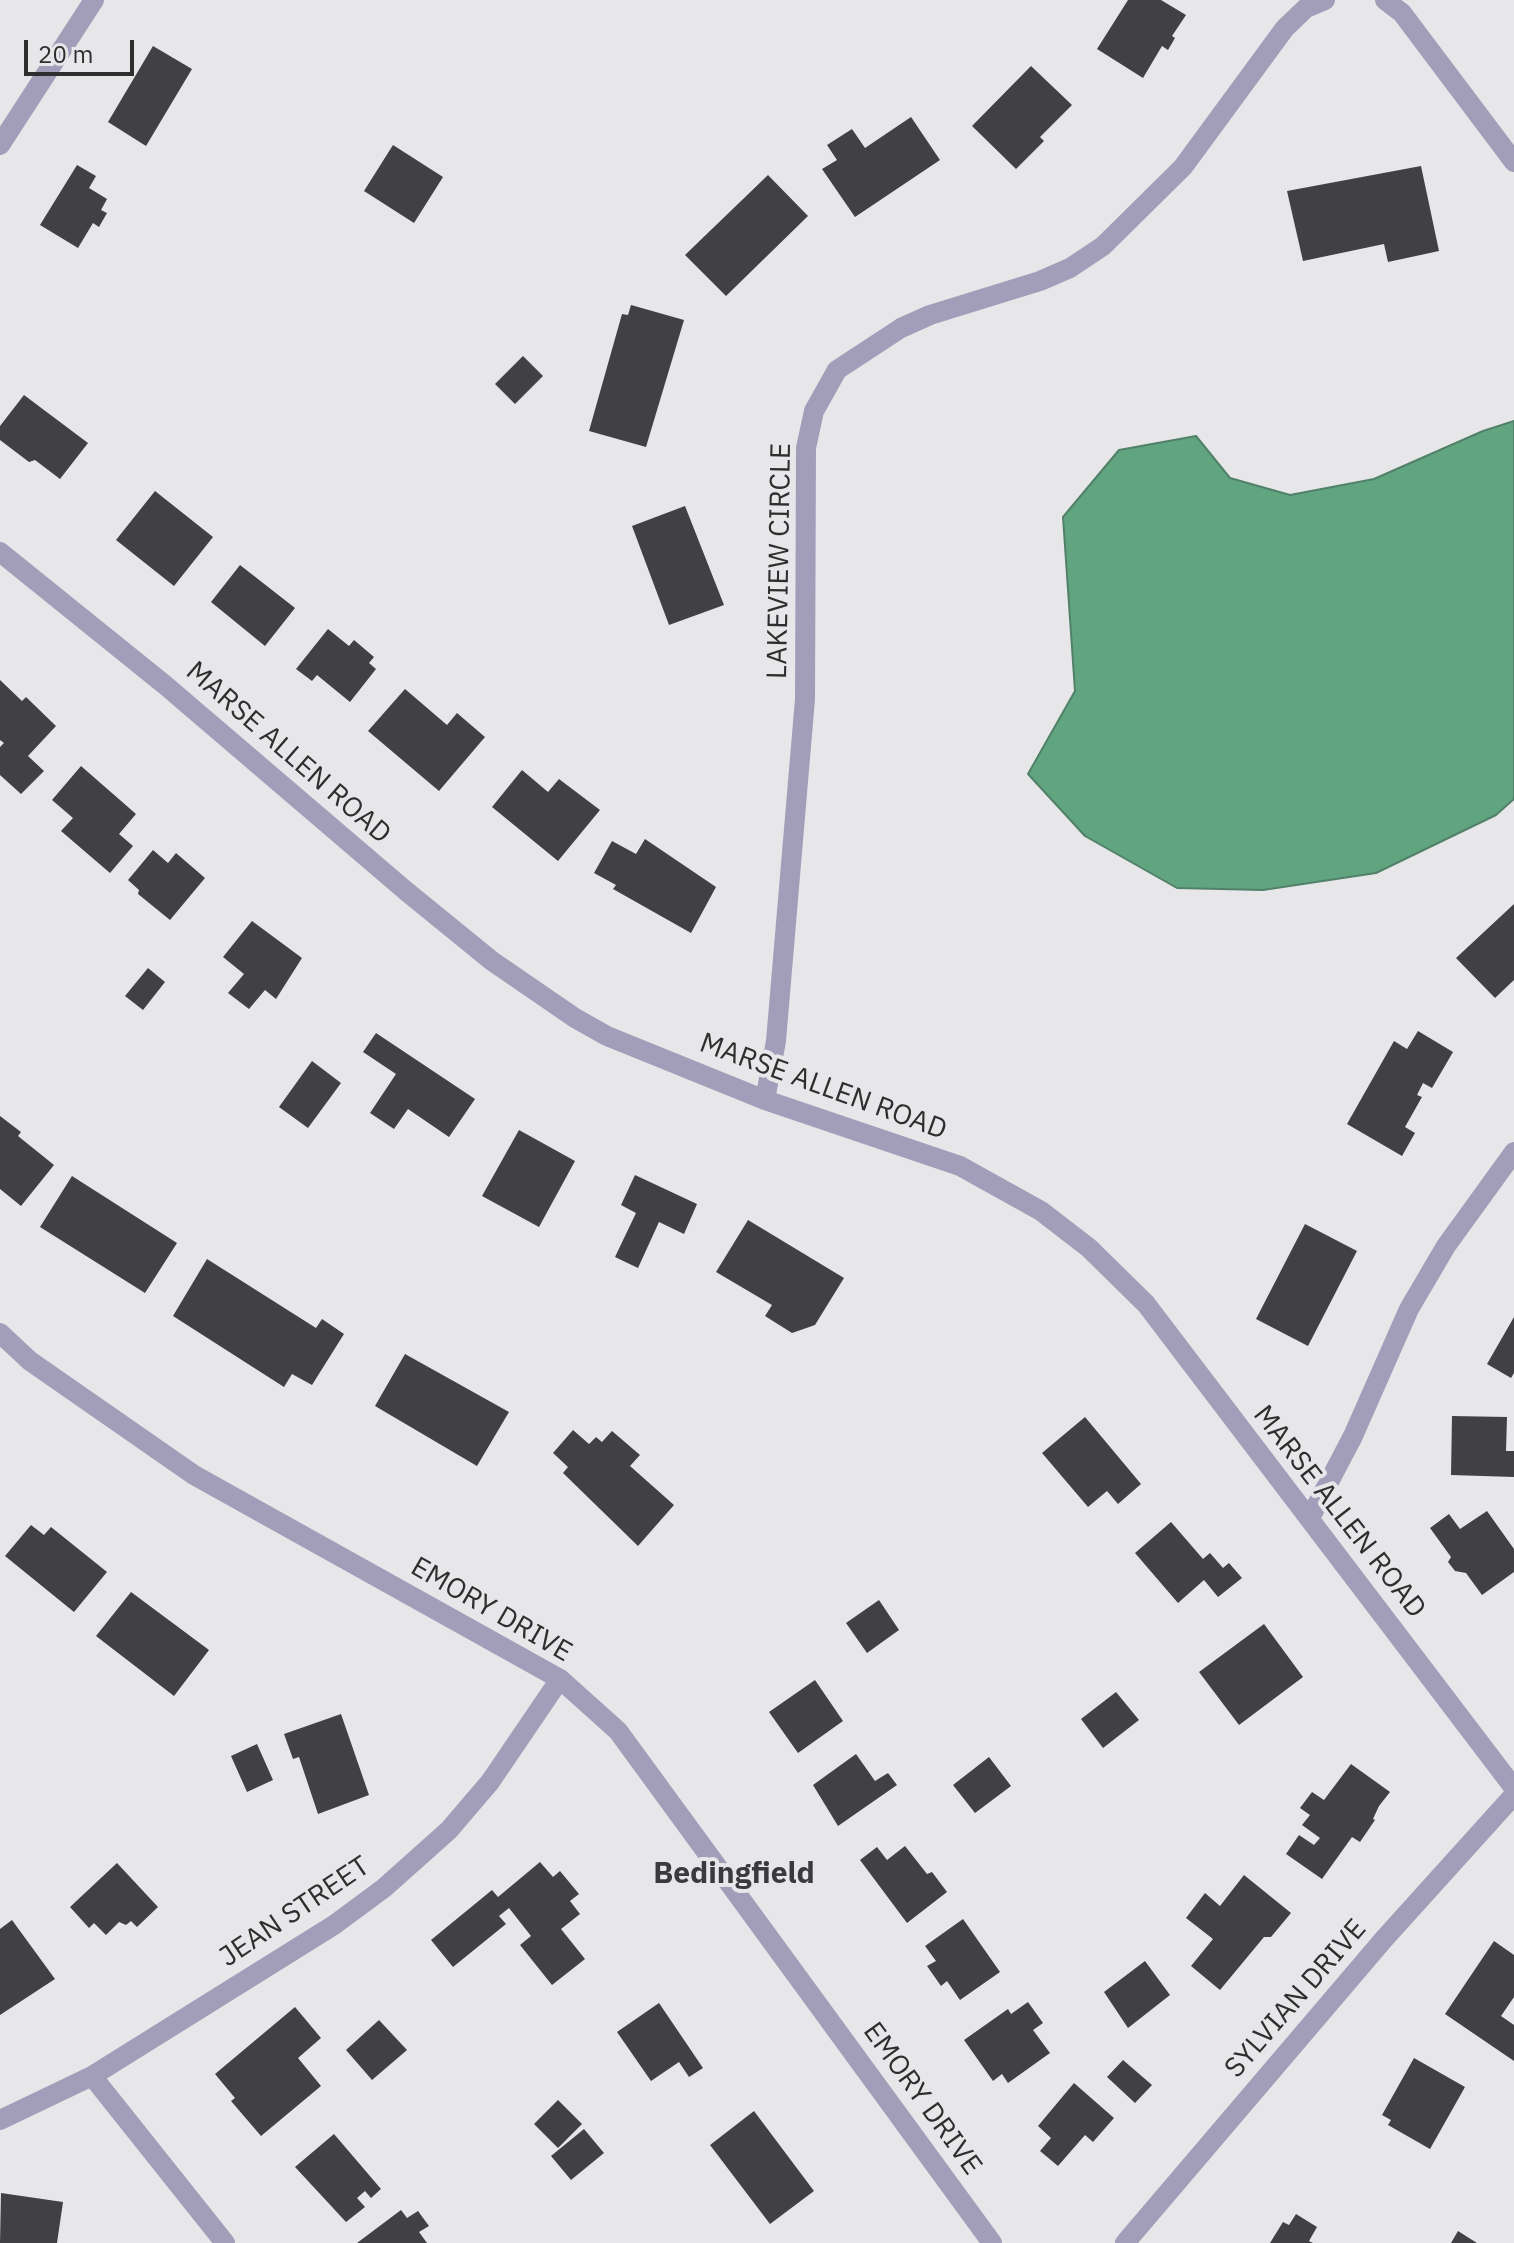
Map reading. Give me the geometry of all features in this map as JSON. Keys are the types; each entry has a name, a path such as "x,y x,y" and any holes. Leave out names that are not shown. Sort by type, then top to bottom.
{"street":[{"path":"0,145 94,0"},
{"name":"LAKEVIEW CIRCLE","path":"765,1100 776,1041 805,699 806,448 814,411 837,370 901,328 930,315 1040,281 1070,268 1103,246 1183,167 1285,28 1306,8 1325,0"},
{"path":"1385,0 1402,13 1514,162"},
{"name":"MARSE ALLEN ROAD","path":"0,552 165,685 492,961 575,1018 607,1036 765,1100 960,1166 1041,1211 1089,1248 1146,1304 1514,1788"},
{"path":"1310,1518 1353,1436 1409,1309 1446,1246 1514,1152"},
{"name":"EMORY DRIVE","path":"0,1333 30,1361 194,1475 560,1679 618,1731 992,2243"},
{"name":"JEAN STREET","path":"0,2120 92,2076 334,1925 384,1888 449,1830 490,1782 560,1679"},
{"name":"SYLVIAN DRIVE","path":"1125,2243 1384,1939 1514,1795"},
{"path":"92,2076 225,2243"}],"shaded area":[{"path":"1514,421 1514,799 1496,815 1376,873 1263,890 1177,888 1085,836 1028,774 1075,691 1063,517 1119,450 1196,436 1230,478 1290,495 1374,479 1483,431"}],"building":[{"path":"1128,0 1161,0 1186,15 1172,36 1175,38 1168,50 1162,46 1143,78 1097,49"},
{"path":"153,46 192,69 146,146 108,122"},
{"path":"1031,66 1072,105 1040,137 1044,141 1016,169 972,126"},
{"path":"911,117 940,160 855,217 822,169 837,160 827,145 852,129 865,148"},
{"path":"393,145 443,177 414,223 364,191"},
{"path":"77,165 96,176 89,188 107,199 101,210 107,213 99,227 93,223 78,248 40,225"},
{"path":"1421,166 1439,251 1388,262 1384,244 1303,261 1287,191"},
{"path":"768,175 808,216 726,296 685,255"},
{"path":"631,305 684,320 646,447 589,431 622,314 628,315"},
{"path":"523,356 543,376 515,404 495,384"},
{"path":"24,395 88,443 60,479 35,460 29,462 0,440 0,426"},
{"path":"155,491 213,537 174,586 116,540"},
{"path":"685,506 724,605 669,625 632,526"},
{"path":"240,565 295,608 265,646 211,602"},
{"path":"328,629 349,646 354,640 374,657 369,663 376,669 350,702 317,675 312,681 296,669"},
{"path":"0,680 22,701 26,697 56,726 28,756 44,771 21,794 0,775 0,747 4,743 0,740"},
{"path":"405,689 447,725 457,713 485,737 439,791 368,731"},
{"path":"81,766 136,814 119,834 133,846 110,873 61,831 73,818 52,800"},
{"path":"522,770 548,792 559,779 600,810 558,861 492,807"},
{"path":"645,839 716,887 691,933 613,889 616,885 594,873 612,841 636,854"},
{"path":"153,850 168,863 176,853 205,878 170,920 138,894 139,890 128,880"},
{"path":"1514,904 1514,980 1495,998 1456,958"},
{"path":"252,921 302,958 276,999 265,990 249,1009 228,993 244,974 223,957"},
{"path":"148,968 165,982 143,1010 125,996"},
{"path":"1418,1031 1453,1052 1432,1088 1423,1083 1417,1095 1422,1097 1405,1127 1415,1133 1402,1156 1347,1124 1394,1041 1407,1049"},
{"path":"376,1033 475,1099 449,1137 408,1109 394,1129 370,1113 396,1074 363,1052"},
{"path":"312,1061 341,1083 308,1128 279,1107"},
{"path":"0,1116 21,1132 18,1136 54,1165 21,1206 0,1189"},
{"path":"519,1130 575,1161 539,1227 482,1196"},
{"path":"635,1175 697,1204 684,1234 659,1222 638,1268 615,1257 636,1213 621,1205"},
{"path":"72,1176 177,1243 145,1293 40,1227"},
{"path":"748,1220 844,1278 815,1325 792,1333 765,1316 772,1305 716,1272"},
{"path":"1305,1224 1357,1251 1308,1346 1256,1319"},
{"path":"207,1259 316,1328 322,1319 344,1334 312,1385 292,1374 284,1387 173,1316"},
{"path":"1514,1317 1514,1373 1511,1378 1487,1364"},
{"path":"405,1354 509,1412 477,1466 375,1406"},
{"path":"1452,1416 1507,1417 1506,1451 1514,1451 1514,1477 1451,1475"},
{"path":"1085,1417 1141,1484 1118,1504 1107,1491 1088,1507 1042,1453"},
{"path":"573,1430 589,1444 596,1437 602,1442 612,1431 640,1455 630,1466 674,1505 638,1546 563,1473 568,1467 553,1453"},
{"path":"1487,1511 1514,1549 1514,1572 1482,1595 1466,1573 1455,1571 1448,1562 1451,1557 1430,1528 1449,1514 1460,1529"},
{"path":"1171,1522 1203,1559 1210,1553 1223,1568 1229,1563 1242,1578 1218,1597 1204,1580 1178,1603 1135,1553"},
{"path":"31,1525 44,1535 51,1527 107,1572 74,1612 5,1556"},
{"path":"131,1592 209,1650 174,1696 96,1636"},
{"path":"879,1600 899,1630 867,1653 846,1623"},
{"path":"1264,1624 1303,1677 1239,1725 1199,1672"},
{"path":"815,1680 843,1721 798,1753 769,1712"},
{"path":"1116,1692 1139,1720 1103,1748 1081,1719"},
{"path":"341,1714 369,1795 318,1814 299,1757 293,1759 284,1734"},
{"path":"257,1744 273,1780 247,1792 231,1756"},
{"path":"856,1754 875,1781 888,1773 897,1785 838,1826 813,1785"},
{"path":"989,1757 1011,1786 975,1813 953,1785"},
{"path":"1351,1764 1390,1792 1360,1842 1352,1837 1322,1879 1286,1854 1299,1835 1314,1845 1320,1838 1302,1825 1310,1815 1300,1808 1312,1792 1324,1800"},
{"path":"905,1846 927,1874 932,1872 947,1892 907,1923 860,1860 877,1847 887,1860"},
{"path":"540,1862 553,1877 560,1871 579,1894 570,1901 580,1914 561,1929 585,1959 552,1985 520,1945 531,1936 509,1908 499,1916 506,1924 453,1967 431,1940 492,1890 498,1897"},
{"path":"117,1863 158,1907 137,1927 131,1921 126,1925 119,1922 106,1935 94,1923 89,1928 70,1907"},
{"path":"1244,1875 1291,1913 1271,1937 1264,1937 1220,1990 1191,1966 1213,1939 1186,1918 1205,1893 1220,1906"},
{"path":"963,1919 1000,1972 960,2000 947,1981 941,1986 927,1966 936,1961 925,1946"},
{"path":"12,1920 55,1979 0,2015 0,1929"},
{"path":"1494,1941 1514,1955 1514,1997 1501,2016 1514,2025 1514,2061 1445,2014"},
{"path":"1145,1961 1170,1995 1128,2028 1104,1992"},
{"path":"1028,2002 1043,2023 1033,2030 1050,2053 1008,2083 1002,2074 993,2081 964,2040 1008,2009 1011,2014"},
{"path":"659,2003 703,2068 689,2077 679,2062 651,2081 617,2032"},
{"path":"295,2007 321,2038 298,2058 321,2086 261,2136 231,2101 235,2098 215,2074"},
{"path":"379,2020 407,2050 372,2080 346,2050"},
{"path":"1414,2058 1465,2087 1430,2149 1388,2125 1391,2120 1382,2115"},
{"path":"1123,2060 1152,2085 1135,2103 1107,2077"},
{"path":"1074,2083 1114,2118 1093,2142 1085,2135 1058,2166 1040,2151 1051,2138 1038,2126"},
{"path":"558,2100 582,2124 558,2148 534,2124"},
{"path":"754,2111 814,2191 770,2224 710,2145"},
{"path":"584,2129 604,2153 571,2180 551,2156"},
{"path":"334,2134 381,2189 371,2198 365,2191 357,2198 365,2207 346,2222 295,2167"},
{"path":"1,2193 63,2202 57,2243 0,2243"},
{"path":"401,2210 407,2218 418,2211 429,2226 419,2232 427,2243 357,2243"},
{"path":"1296,2214 1317,2227 1309,2241 1313,2243 1270,2243 1283,2222 1289,2225"},
{"path":"1458,2231 1477,2243 1451,2243"}],"district":[{"name":"Bedingfield","path":"734,1874"}]}
